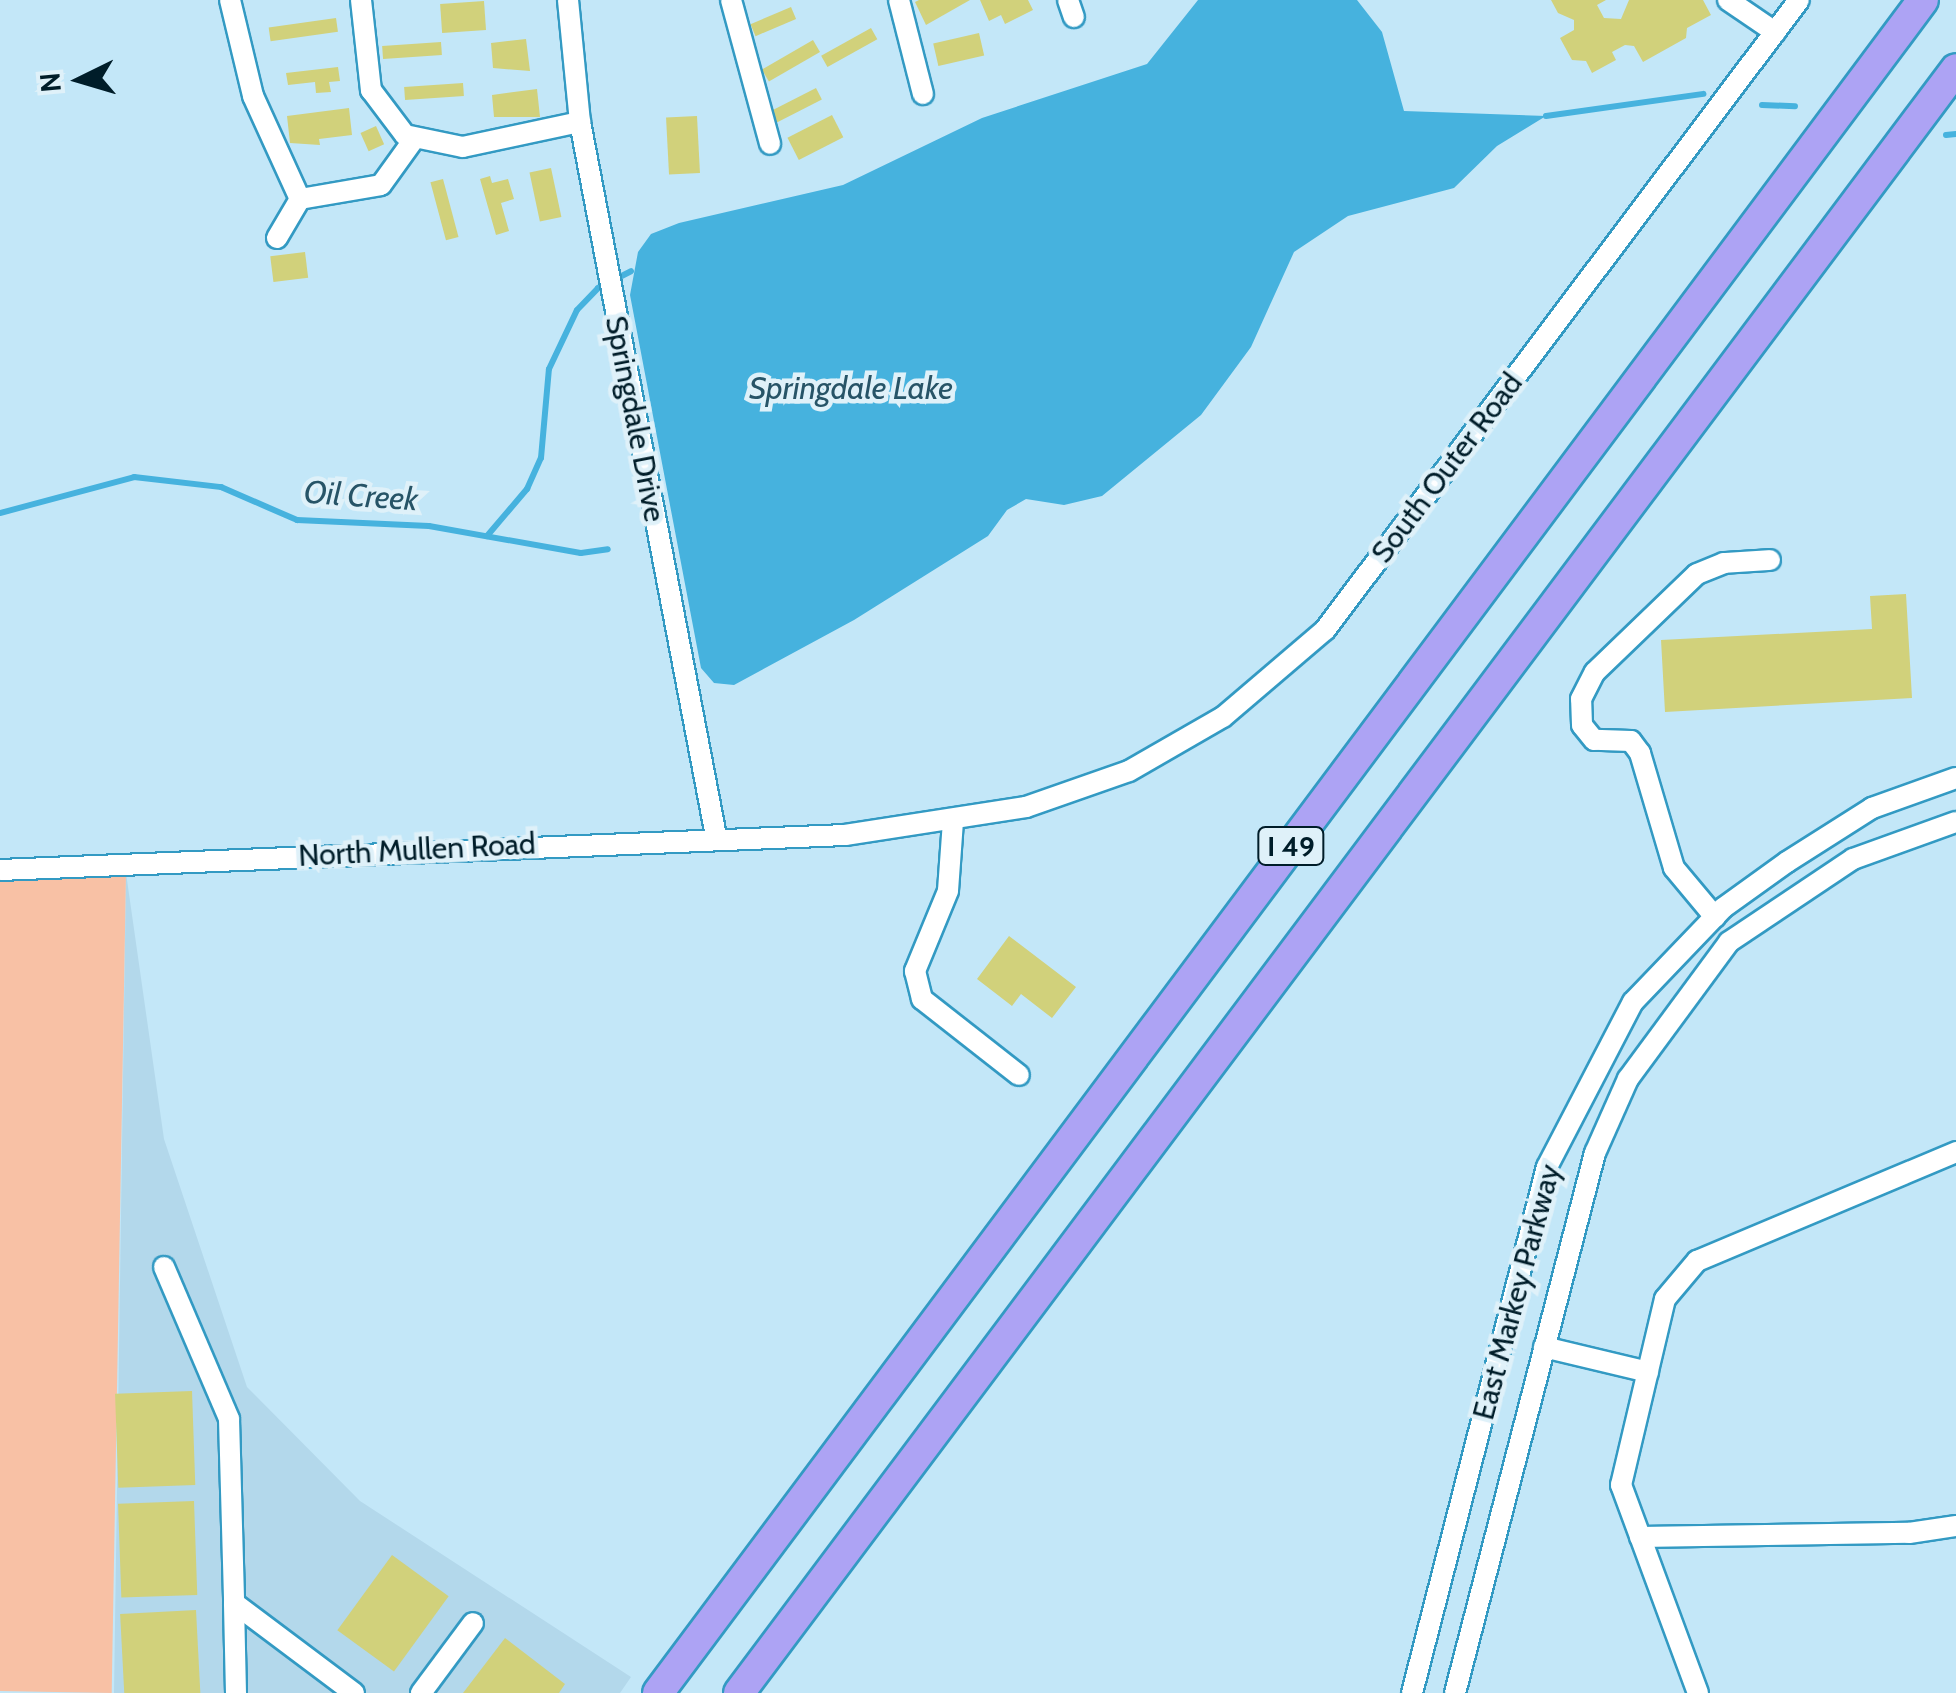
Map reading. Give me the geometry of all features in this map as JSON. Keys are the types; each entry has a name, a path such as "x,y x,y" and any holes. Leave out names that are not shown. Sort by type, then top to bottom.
{"highway":[{"name":"I 49","path":"658,1693 1923,0"},
{"name":"I 49","path":"739,1693 1956,69"}],"street":[{"path":"230,0 253,96 300,200"},
{"path":"361,0 371,90 390,122 414,139 462,147 580,122"},
{"name":"Springdale Drive","path":"568,0 580,122 716,836"},
{"path":"732,0 770,144"},
{"path":"899,0 923,94"},
{"path":"1728,0 1775,32"},
{"name":"South Outer Road","path":"953,821 1078,791 1177,746 1308,648 1799,0"},
{"path":"278,238 300,200 381,185 414,139"},
{"path":"1714,916 1674,868 1640,753 1631,741 1594,740 1582,725 1582,699 1596,672 1697,574 1724,563 1770,560"},
{"name":"East Markey Parkway","path":"1412,1693 1547,1167 1633,1002 1714,916 1872,808 1956,778"},
{"path":"953,821 948,892 915,971 922,999 1019,1075"},
{"name":"North Mullen Road","path":"0,870 716,836 845,834 953,821"},
{"name":"East Markey Parkway","path":"1455,1693 1595,1153 1628,1079 1729,942 1853,858 1956,822"},
{"path":"1698,1693 1621,1485 1666,1299 1697,1261 1956,1152"},
{"path":"164,1266 229,1419 236,1693"},
{"path":"1544,1347 1648,1372"},
{"path":"1640,1537 1909,1533 1956,1526"},
{"path":"234,1604 354,1693"},
{"path":"421,1693 473,1623"}],"shaded area":[{"path":"0,871 126,873 112,1693 0,1691"},
{"path":"126,873 164,1139 247,1387 360,1501 631,1677 620,1693 114,1693"}],"water":[{"name":"Springdale Lake","path":"1198,0 1357,0 1382,32 1404,111 1546,116 1497,146 1454,188 1348,216 1294,252 1251,347 1201,415 1102,496 1064,505 1026,499 1007,510 988,536 854,620 734,685 714,683 701,668 630,295 638,252 651,234 679,223 843,185 982,118 1147,64"}],"building":[{"path":"919,0 970,0 926,25 915,2"},
{"path":"980,0 1028,0 1033,10 1005,24 1001,15 989,21"},
{"path":"1551,0 1606,0 1597,5 1604,18 1621,19 1629,0 1703,0 1711,15 1687,28 1686,38 1643,62 1634,46 1625,45 1612,52 1616,60 1592,73 1586,61 1572,60 1560,38 1574,30 1574,20 1558,13"},
{"path":"484,1 486,30 442,33 440,4"},
{"path":"791,7 796,19 756,36 750,24"},
{"path":"336,18 338,32 271,41 269,27"},
{"path":"871,28 877,39 827,67 821,56"},
{"path":"979,33 984,55 938,66 933,44"},
{"path":"526,39 530,71 493,68 491,43"},
{"path":"813,40 820,52 769,82 762,70"},
{"path":"441,42 442,55 383,59 382,46"},
{"path":"338,67 340,81 329,82 331,92 316,93 315,82 288,85 286,73"},
{"path":"463,83 464,96 405,100 404,87"},
{"path":"816,88 822,100 777,122 771,111"},
{"path":"537,89 540,117 494,117 492,95"},
{"path":"349,108 352,135 319,139 320,145 290,143 287,116"},
{"path":"832,115 843,137 799,160 787,138"},
{"path":"697,116 700,173 669,175 666,118"},
{"path":"376,126 384,144 369,151 360,133"},
{"path":"551,168 561,217 540,221 529,173"},
{"path":"490,176 492,183 508,179 514,199 501,203 509,231 496,235 480,179"},
{"path":"443,179 459,237 446,240 430,182"},
{"path":"305,252 308,278 273,282 270,256"},
{"path":"1906,594 1912,698 1665,712 1661,640 1872,629 1870,596"},
{"path":"1009,936 1076,987 1052,1018 1021,994 1012,1006 977,979"},
{"path":"192,1391 195,1485 118,1488 115,1394"},
{"path":"194,1501 197,1595 121,1598 118,1504"},
{"path":"392,1555 449,1596 394,1671 337,1630"},
{"path":"196,1610 200,1693 124,1693 120,1614"},
{"path":"505,1638 565,1684 559,1693 463,1693"}],"waterway":[{"path":"1546,116 1703,94"},
{"path":"1762,105 1795,106"},
{"path":"1946,135 1956,134"},
{"path":"487,536 527,489 541,458 549,369 577,310 598,288 631,271"},
{"name":"Oil Creek","path":"0,513 134,477 221,487 297,520 429,526 581,553 608,549"}]}
